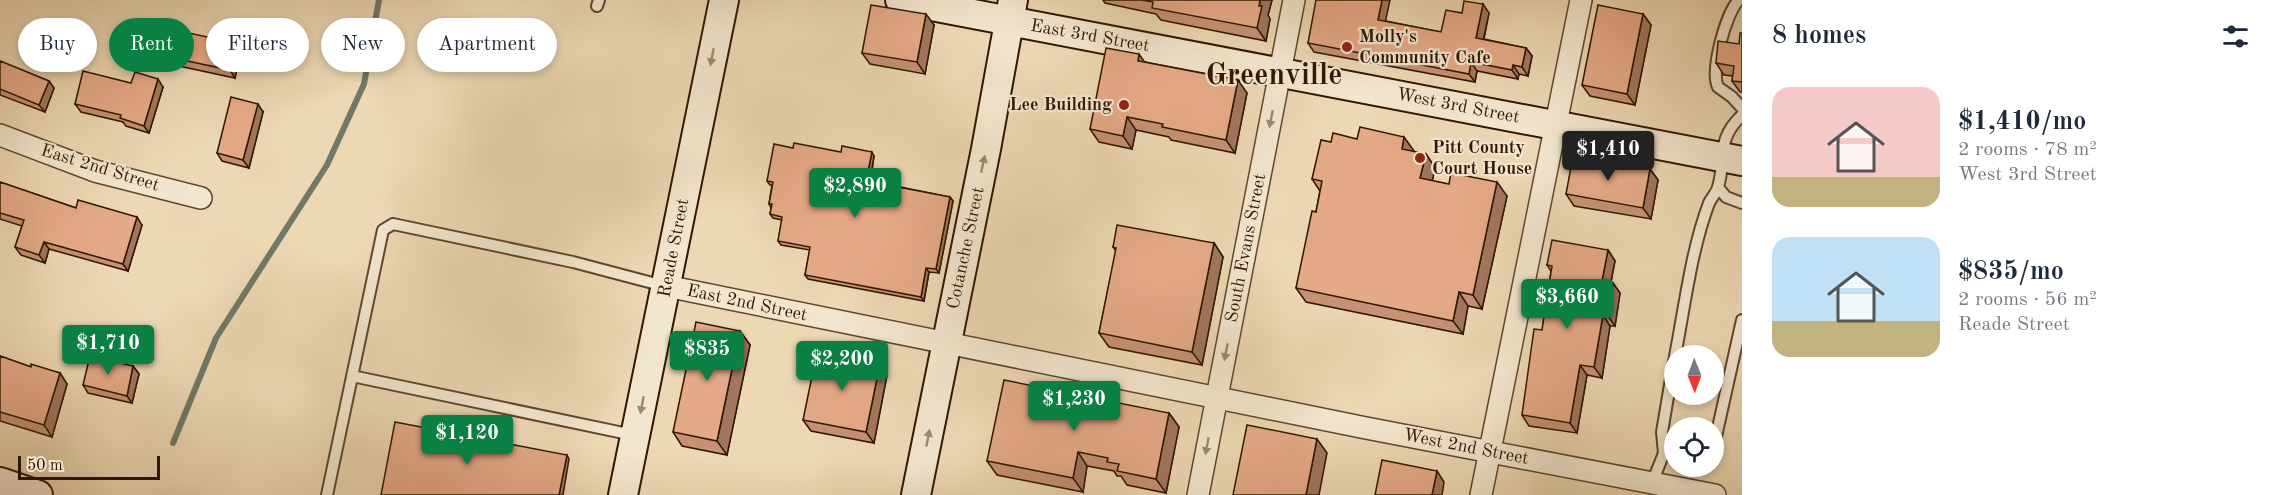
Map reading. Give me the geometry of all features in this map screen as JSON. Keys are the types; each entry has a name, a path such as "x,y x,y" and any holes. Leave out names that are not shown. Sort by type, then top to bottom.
{"street":[{"name":"Reade Street","path":"623,495 724,0"},
{"name":"East 3rd Street","path":"900,0 1012,11 1280,72"},
{"name":"South Evans Street","path":"1198,495 1294,0"},
{"path":"1481,495 1581,0"},
{"name":"Cotanche Street","path":"916,495 1012,11"},
{"name":"West 3rd Street","path":"1280,72 1731,159"},
{"name":"East 2nd Street","path":"0,135 95,171 201,198"},
{"name":"East 2nd Street","path":"666,286 1217,397"},
{"name":"West 2nd Street","path":"1217,397 1715,495"},
{"path":"0,482 38,495"}],"lane":[{"path":"1739,0 1732,6 1721,40 1715,77 1718,87 1742,108"},
{"path":"1677,345 1692,267 1710,202 1731,159 1730,127 1742,115"},
{"path":"1718,187 1726,198 1742,203"},
{"path":"327,495 383,230 393,224 573,262 666,286"},
{"path":"1720,417 1742,320"},
{"path":"352,376 636,435"},
{"path":"1664,420 1662,432 1664,438"},
{"path":"1652,483 1664,462"}],"building":[{"path":"1142,0 1260,0 1259,6 1262,6 1257,28 1152,8 1153,2"},
{"path":"1316,0 1382,0 1378,20 1441,32 1446,10 1462,13 1464,1 1483,4 1476,38 1526,48 1522,67 1513,65 1512,70 1471,62 1469,74 1308,43"},
{"path":"871,5 926,14 917,62 862,53"},
{"path":"1598,5 1643,14 1627,94 1582,85"},
{"path":"1740,33 1742,33 1742,82 1732,81 1734,66 1716,63 1718,41 1739,44"},
{"path":"194,34 206,37 206,65 194,62"},
{"path":"1106,48 1139,54 1138,61 1238,80 1226,140 1162,127 1163,124 1127,117 1123,136 1090,129"},
{"path":"0,61 18,68 18,72 27,72 49,81 39,105 0,89"},
{"path":"83,72 131,83 135,72 158,79 144,126 120,118 121,115 75,104"},
{"path":"231,97 258,104 243,160 217,153"},
{"path":"1360,127 1404,137 1402,149 1426,154 1420,178 1449,184 1451,173 1497,182 1473,295 1459,292 1453,321 1296,288 1312,211 1316,212 1322,181 1312,179 1321,140 1331,142 1333,133 1357,139"},
{"path":"794,143 841,152 842,146 872,152 868,171 884,173 882,184 950,197 936,269 926,268 921,297 805,275 810,247 778,241 782,217 770,214 772,204 769,204 773,182 767,181 774,144 793,148"},
{"path":"1573,156 1650,169 1643,208 1566,194"},
{"path":"0,182 76,208 78,200 137,217 123,264 44,242 39,255 15,247 24,220 0,213"},
{"path":"1117,225 1214,243 1192,352 1099,333 1116,248 1113,247"},
{"path":"1552,240 1608,250 1602,281 1613,283 1608,316 1603,315 1594,367 1580,365 1570,423 1522,415 1534,329 1542,330 1552,266 1547,265"},
{"path":"696,322 740,331 717,441 673,432"},
{"path":"817,352 880,364 866,432 803,420"},
{"path":"0,356 31,367 31,364 60,373 44,425 0,412"},
{"path":"90,356 133,366 127,396 83,385"},
{"path":"1004,380 1169,413 1156,479 1117,471 1119,464 1107,462 1108,458 1078,452 1073,478 987,461"},
{"path":"395,422 567,455 559,495 381,495"},
{"path":"1247,425 1317,439 1306,495 1233,495"},
{"path":"1382,460 1437,471 1432,495 1375,495"}],"waterway":[{"path":"173,443 216,338 327,165 364,84 379,0"}],"place":[{"name":"Molly's Community Cafe","path":"1347,47"},
{"name":"Lee Building","path":"1124,105"},
{"name":"Pitt County Court House","path":"1420,158"}],"district":[{"name":"Greenville","path":"1274,76"}]}
